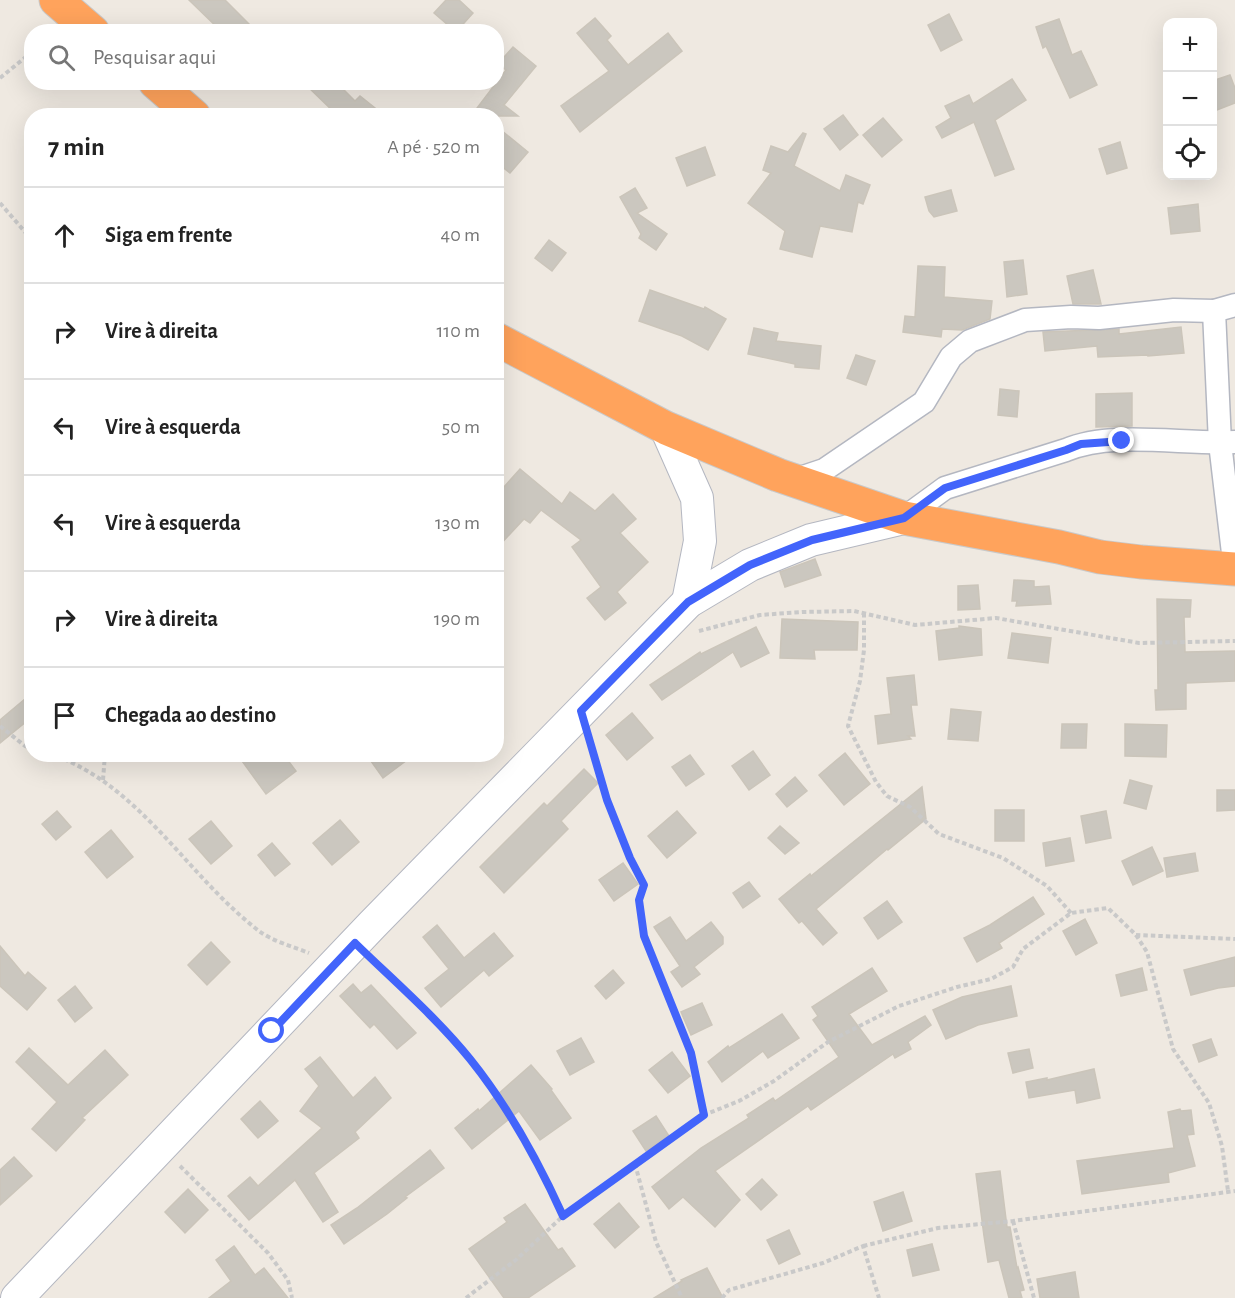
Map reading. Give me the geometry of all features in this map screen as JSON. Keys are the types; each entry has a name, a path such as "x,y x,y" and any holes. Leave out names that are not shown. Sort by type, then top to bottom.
{"highway":[{"path":"56,0 84,24"},
{"path":"164,90 185,108"},
{"path":"504,343 666,428 794,480 904,518 1059,547 1100,557 1235,569"}],"main road":[{"path":"666,428 697,498 700,541 688,602"},
{"path":"17,1298 345,954 688,602 750,565 812,540 904,518"}],"street":[{"path":"794,480 824,470 924,402 951,357 970,341 1025,320 1099,318 1174,310 1225,308 1227,443 1235,569"},
{"path":"904,518 945,488 1081,444 1142,440 1227,443"}],"path":[{"path":"0,78 24,58"},
{"path":"0,203 24,231"},
{"path":"693,634 704,628 760,615 854,611 915,625 996,618 1139,643 1235,641"},
{"path":"864,614 864,650 860,681 848,726 876,782 887,796 910,807 939,834 1003,858 1047,886 1071,913"},
{"path":"581,711 607,800 630,858 644,885 639,900 644,936 691,1053 704,1115"},
{"path":"0,726 24,745"},
{"path":"72,762 103,780 144,817 260,932 345,954 441,1025 471,1060 493,1091 545,1176 563,1216"},
{"path":"103,780 104,762"},
{"path":"466,1298 517,1258 563,1216 704,1115 739,1101 765,1086 828,1042 899,1006 957,987 991,979 1013,967 1023,949 1071,913 1108,908 1136,935 1148,952 1173,1049 1209,1103 1222,1146 1228,1191"},
{"path":"1136,935 1235,939"},
{"path":"161,1147 268,1253 288,1280 292,1298"},
{"path":"635,1164 656,1242 682,1298"},
{"path":"722,1298 729,1290 823,1263 863,1246 938,1228 1013,1221 1235,1191"},
{"path":"1013,1221 1034,1298"},
{"path":"863,1246 879,1298"}],"building":[{"path":"189,0 225,0 249,24 214,24"},
{"path":"446,0 459,0 473,13 463,24 447,24 434,13"},
{"path":"949,14 962,40 941,51 928,25"},
{"path":"595,18 611,36 607,40 628,65 668,33 682,51 580,132 561,106 609,71 577,33"},
{"path":"1059,19 1072,55 1081,51 1097,85 1070,98 1046,46 1043,48 1036,27"},
{"path":"513,47 536,66 504,105 518,116 504,116 504,108 477,108 491,90 504,90 506,70 504,57"},
{"path":"1230,75 1235,88 1235,103 1217,110 1217,79"},
{"path":"1012,79 1026,100 995,120 1014,169 995,176 974,122 942,138 936,127 951,118 945,106 969,95 973,104"},
{"path":"311,90 344,90 355,101 360,96 375,108 330,108"},
{"path":"843,115 858,135 840,150 824,129"},
{"path":"883,118 902,140 882,157 863,135"},
{"path":"504,132 528,152 510,173 504,168"},
{"path":"803,133 806,134 794,166 840,191 846,175 870,185 863,204 858,202 852,232 820,226 812,257 780,249 785,231 748,203 771,173 763,170 771,146 788,152"},
{"path":"1120,142 1127,168 1107,174 1099,149"},
{"path":"705,147 715,175 687,186 676,158"},
{"path":"635,188 647,208 637,213 667,234 656,250 639,238 641,234 620,197"},
{"path":"951,190 957,211 934,217 929,211 925,197"},
{"path":"1198,204 1200,231 1171,234 1168,208"},
{"path":"549,240 566,253 552,271 535,258"},
{"path":"1023,260 1027,294 1007,297 1004,262"},
{"path":"918,266 945,267 944,297 992,301 990,319 962,330 942,329 941,337 903,332 905,316 915,317"},
{"path":"1093,270 1101,304 1073,304 1067,276"},
{"path":"650,290 704,309 705,307 726,319 708,350 682,336 639,321"},
{"path":"1181,327 1184,353 1098,357 1097,346 1045,351 1043,332 1119,329 1119,334"},
{"path":"754,328 778,333 776,341 821,346 819,369 795,367 795,364 748,354"},
{"path":"856,355 875,361 866,385 847,378"},
{"path":"1000,389 1019,391 1017,417 998,415"},
{"path":"1132,393 1132,426 1096,427 1096,394"},
{"path":"520,469 562,504 570,492 595,511 613,494 636,519 620,533 648,562 617,592 626,603 605,620 587,598 601,587 572,547 581,540 541,510 530,523 524,519 504,540 504,487"},
{"path":"815,559 821,575 785,587 780,572"},
{"path":"1014,580 1034,581 1034,587 1049,586 1051,604 1016,606 1017,601 1012,601"},
{"path":"978,585 980,609 958,610 958,586"},
{"path":"1157,599 1191,600 1190,617 1184,617 1185,652 1235,651 1235,681 1186,683 1186,709 1156,710 1155,690 1158,690"},
{"path":"782,619 858,622 857,650 814,650 815,659 780,658"},
{"path":"959,626 981,629 982,655 939,660 936,631 959,628"},
{"path":"756,627 769,653 741,667 733,652 662,700 650,685 700,652 701,654"},
{"path":"1012,633 1051,638 1048,663 1008,658"},
{"path":"914,675 917,705 911,705 915,736 908,736 911,739 878,744 875,716 891,714 887,678"},
{"path":"24,700 24,724 0,743 0,720"},
{"path":"951,709 981,712 978,741 948,739"},
{"path":"632,713 653,738 627,760 606,735"},
{"path":"1062,724 1087,724 1086,748 1061,748"},
{"path":"1125,724 1167,725 1166,757 1125,756"},
{"path":"753,751 770,775 749,790 732,766"},
{"path":"845,753 870,784 844,805 819,775"},
{"path":"690,755 704,774 686,786 672,767"},
{"path":"243,762 289,762 296,771 266,794"},
{"path":"372,762 404,762 383,778"},
{"path":"584,769 598,783 561,821 568,829 504,893 480,867 544,803 547,806"},
{"path":"795,777 807,791 787,807 776,794"},
{"path":"1130,780 1152,786 1146,809 1124,803"},
{"path":"922,787 926,819 816,909 837,933 823,945 802,921 799,923 779,899"},
{"path":"1217,790 1235,790 1235,810 1217,811"},
{"path":"995,810 1024,810 1024,841 995,841"},
{"path":"57,811 71,827 56,840 42,824"},
{"path":"677,811 696,833 667,858 648,836"},
{"path":"1106,811 1111,838 1086,843 1081,816"},
{"path":"340,820 359,842 332,865 313,843"},
{"path":"211,821 232,846 211,864 189,839"},
{"path":"780,826 799,843 785,854 768,838"},
{"path":"111,830 133,857 107,878 85,852"},
{"path":"1070,838 1074,861 1046,866 1043,843"},
{"path":"272,843 290,864 275,876 258,855"},
{"path":"1152,847 1163,871 1133,885 1122,861"},
{"path":"1195,853 1198,871 1167,877 1164,858"},
{"path":"623,863 638,884 614,901 599,880"},
{"path":"749,882 760,896 743,908 733,893"},
{"path":"1033,897 1044,914 999,943 1002,948 977,962 964,938 990,925"},
{"path":"887,901 902,922 878,939 864,918"},
{"path":"670,917 686,941 711,922 723,937 723,944 694,967 700,974 682,987 671,972 680,966 654,927"},
{"path":"1085,919 1097,943 1076,955 1063,931"},
{"path":"437,925 464,958 494,933 513,956 489,976 484,970 441,1007 425,988 449,969 423,937"},
{"path":"211,942 230,962 207,985 188,965"},
{"path":"0,946 25,976 28,972 46,988 27,1010 0,986"},
{"path":"1235,957 1235,986 1191,995 1184,970"},
{"path":"872,968 887,991 849,1014 872,1045 925,1016 931,1025 908,1042 911,1049 895,1058 893,1054 811,1110 808,1106 715,1171 740,1200 715,1227 683,1197 669,1209 652,1187 701,1148 749,1118 747,1115 773,1098 775,1101 839,1057 813,1020 818,1016 812,1007"},
{"path":"1142,968 1147,990 1121,996 1116,975"},
{"path":"613,970 624,983 606,999 595,986"},
{"path":"353,984 361,993 371,985 416,1033 397,1049 374,1024 370,1028 340,996"},
{"path":"75,986 92,1008 75,1022 58,1000"},
{"path":"1011,986 1017,1016 978,1025 946,1039 933,1010 962,997"},
{"path":"702,1003 712,1025 691,1035 681,1012"},
{"path":"782,1014 799,1038 768,1058 763,1051 722,1082 708,1062 728,1046 729,1048"},
{"path":"581,1038 594,1062 570,1075 557,1051"},
{"path":"1211,1039 1217,1055 1199,1062 1193,1045"},
{"path":"29,1048 68,1085 105,1050 128,1075 82,1118 85,1120 56,1151 32,1129 57,1102 16,1062"},
{"path":"1029,1049 1033,1068 1013,1073 1008,1053"},
{"path":"672,1052 690,1076 668,1093 649,1070"},
{"path":"320,1057 353,1098 375,1077 391,1098 355,1132 359,1138 314,1173 338,1212 323,1222 295,1180 249,1220 228,1196 250,1177 258,1186 322,1128 300,1111 319,1086 305,1069"},
{"path":"531,1065 552,1089 571,1118 540,1140 519,1111 472,1149 455,1128 478,1109 479,1111"},
{"path":"1094,1069 1100,1098 1077,1103 1075,1090 1029,1098 1026,1082 1047,1078 1047,1080"},
{"path":"260,1101 278,1121 258,1138 241,1119"},
{"path":"1180,1109 1181,1111 1191,1110 1194,1134 1187,1135 1195,1166 1168,1173 1169,1182 1082,1194 1077,1161 1174,1148 1168,1112"},
{"path":"656,1116 669,1136 646,1151 633,1131"},
{"path":"430,1150 444,1168 405,1197 407,1198 387,1214 344,1244 331,1225 357,1208"},
{"path":"14,1157 32,1176 0,1205 0,1170"},
{"path":"1000,1171 1007,1227 1010,1227 1017,1268 1024,1290 1020,1291 1022,1298 1009,1298 999,1260 988,1262 976,1174"},
{"path":"762,1179 777,1195 761,1210 746,1194"},
{"path":"188,1189 208,1210 185,1233 165,1212"},
{"path":"903,1192 912,1221 883,1231 874,1202"},
{"path":"619,1203 639,1227 615,1248 594,1224"},
{"path":"525,1204 558,1250 562,1248 575,1266 528,1298 504,1298 469,1249 507,1222 504,1218"},
{"path":"789,1230 800,1254 779,1264 767,1240"},
{"path":"932,1244 939,1270 913,1276 907,1250"},
{"path":"234,1246 255,1275 264,1268 288,1298 209,1298 231,1281 216,1260"},
{"path":"707,1268 723,1298 654,1298 681,1280"},
{"path":"1075,1272 1079,1298 1040,1298 1037,1279"}],"route":[{"path":"272,1031 355,943 441,1025 471,1060 493,1091 545,1176 563,1216 704,1115 691,1053 644,936 639,900 644,885 630,858 607,800 581,711 688,602 750,565 812,540 904,518 945,488 995,471 1081,444 1122,441"}]}
